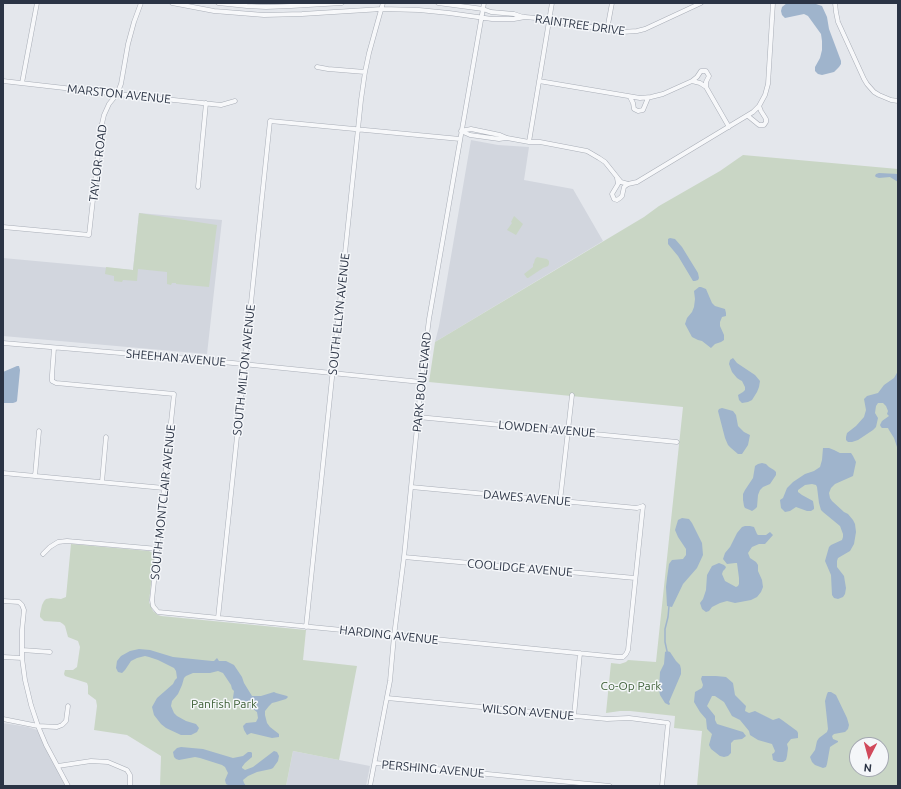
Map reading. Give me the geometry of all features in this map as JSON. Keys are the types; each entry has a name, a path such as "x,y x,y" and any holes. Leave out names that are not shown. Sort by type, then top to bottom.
{"street":[{"path":"22,83 37,3"},
{"name":"TAYLOR ROAD","path":"3,227 90,235 101,128 104,115 109,104 117,94 121,84 131,33 141,3"},
{"name":"RAINTREE DRIVE","path":"172,3 200,9 264,15 290,15 382,9 428,11 492,19 514,19 525,17"},
{"path":"218,3 253,6 342,3"},
{"name":"SOUTH ELLYN AVENUE","path":"306,627 365,72 372,39 383,3"},
{"name":"RAINTREE DRIVE","path":"438,3 628,32 645,29 701,3"},
{"name":"PARK BOULEVARD","path":"370,786 390,681 421,382 429,319 484,3"},
{"path":"529,142 552,3"},
{"path":"607,30 612,3"},
{"path":"617,178 618,184 612,193 612,196 617,200 622,196 624,187 628,184 636,182 748,116 759,106 765,95 768,84 773,3"},
{"path":"835,3 838,22 867,84 879,95 890,100 898,101"},
{"path":"290,15 291,5"},
{"path":"316,67 365,72"},
{"path":"539,81 630,97 648,98 663,94 692,81 697,78 701,71 706,71 709,76 706,82 706,88"},
{"name":"MARSTON AVENUE","path":"3,81 206,104 221,105 235,100"},
{"path":"692,81 700,83 706,88 729,127"},
{"path":"630,97 634,109 638,112 643,110 648,98"},
{"path":"198,186 206,104"},
{"path":"748,116 759,125 766,124 766,119 759,106"},
{"name":"SOUTH MILTON AVENUE","path":"218,618 270,121 359,129"},
{"path":"359,129 460,140"},
{"path":"461,131 471,129 500,135 507,138 529,142 540,142 587,151 605,162 617,178 628,184"},
{"name":"SHEEHAN AVENUE","path":"3,343 421,382"},
{"name":"SOUTH MONTCLAIR AVENUE","path":"54,348 52,381 56,383 174,394 152,600 154,609"},
{"path":"560,501 572,395"},
{"name":"LOWDEN AVENUE","path":"418,417 677,442"},
{"path":"35,476 39,431"},
{"path":"102,482 106,437"},
{"path":"3,473 164,488"},
{"name":"DAWES AVENUE","path":"411,487 637,508 643,506 635,578"},
{"path":"43,554 58,542 67,541 158,549"},
{"name":"COOLIDGE AVENUE","path":"404,557 635,578"},
{"name":"HARDING AVENUE","path":"154,609 161,613 621,657 625,656 628,650 635,578"},
{"path":"3,601 19,602 24,610 22,658 32,709 46,744 68,786"},
{"path":"22,650 50,652"},
{"path":"574,716 580,653"},
{"path":"3,656 22,658"},
{"name":"WILSON AVENUE","path":"387,698 607,719 629,718 668,723 662,786"},
{"path":"3,720 38,726 62,726 66,721 68,706"},
{"path":"58,766 91,761 108,762 127,770 130,776 130,786"},
{"name":"PERSHING AVENUE","path":"375,764 610,786"}],"shaded area":[{"path":"471,140 498,145 529,147 524,180 573,189 603,241 435,342 439,326"},
{"path":"139,213 222,220 207,354 3,336 3,258 133,270"},
{"path":"3,723 37,730 66,786 3,786"},
{"path":"293,751 370,766 366,786 286,786"}],"green space":[{"name":"Co-Op Park","path":"743,155 898,169 898,786 697,786 702,731 674,728 675,716 630,711 606,713 611,663 620,664 628,660 656,662 683,407 429,382 435,342 644,217 659,206 720,171"},
{"path":"139,213 217,225 209,287 176,283 172,283 171,285 167,284 167,272 138,269 137,281 123,280 122,282 114,281 114,276 105,274 106,267 133,270"},
{"path":"514,216 523,224 516,235 507,230 512,223 511,222"},
{"path":"537,257 547,259 549,264 527,278 524,274 533,267"},
{"name":"Panfish Park","path":"71,544 149,551 153,553 154,558 149,602 153,611 158,615 306,630 303,660 357,666 339,760 293,751 286,786 160,786 161,756 127,735 94,730 97,706 96,700 88,694 87,683 65,676 64,674 65,670 73,670 77,667 80,647 78,641 68,637 65,626 60,622 44,621 40,617 42,605 46,599 61,599 66,597"}],"water":[{"path":"787,3 813,3 822,6 841,61 841,64 834,72 822,75 815,71 815,67 822,50 821,34 808,16 804,14 785,18 781,11 782,7"},
{"path":"879,173 898,174 898,182 890,177 879,178 875,176"},
{"path":"668,239 675,239 682,247 698,273 698,280 693,281 678,256 668,244"},
{"path":"699,287 706,289 712,303 715,306 725,309 726,313 726,316 722,317 720,322 724,340 715,344 711,348 702,341 692,337 685,324 694,307 694,291"},
{"path":"733,358 737,363 755,375 760,381 757,392 752,400 748,402 742,403 739,400 738,395 745,390 745,387 742,381 732,372 729,364 730,360"},
{"path":"19,366 20,370 17,401 13,403 3,403 3,372"},
{"path":"898,371 898,450 894,438 888,428 882,428 880,425 882,421 889,416 887,414 888,411 886,406 883,403 878,403 876,406 875,413 878,418 876,427 858,440 848,442 846,440 847,433 864,417 866,410 864,399 867,396 878,393 884,385 894,378"},
{"path":"722,408 733,411 736,415 738,426 750,435 748,445 742,454 738,454 728,445 718,411"},
{"path":"823,448 829,448 840,453 851,453 856,462 853,476 835,484 829,493 832,501 853,520 856,532 854,544 850,551 838,558 837,561 837,567 844,576 846,588 843,597 838,599 834,598 832,595 831,575 825,561 829,547 842,540 843,534 840,526 821,510 816,485 805,485 798,490 798,492 802,495 813,501 814,509 811,511 796,507 785,512 781,508 780,500 783,498 787,488 793,482 820,467"},
{"path":"762,463 774,470 776,475 770,484 760,490 757,507 752,511 745,508 743,494 753,478 755,466"},
{"path":"682,518 689,519 692,523 702,543 703,555 697,568 683,584 672,607 667,606 667,578 669,564 672,560 683,559 686,555 686,549 675,530 678,520"},
{"path":"742,527 754,527 758,535 766,535 770,532 773,535 765,544 759,544 752,547 748,553 750,558 758,565 758,571 763,587 761,592 757,597 751,600 735,603 727,601 712,607 706,612 702,609 700,603 706,590 707,575 712,566 719,563 724,565 726,567 722,574 725,581 736,587 739,584 737,563 727,564 723,559 737,533"},
{"path":"139,649 150,650 173,657 212,661 217,658 219,661 226,661 234,665 252,696 261,696 274,692 287,696 288,697 286,699 272,703 265,711 267,723 279,734 279,737 272,738 251,733 247,735 243,726 246,723 256,722 258,718 257,712 253,709 242,707 236,703 233,698 234,691 231,685 223,673 218,671 210,673 193,673 186,676 178,694 172,701 171,706 174,713 186,721 196,724 199,728 197,732 191,735 181,735 166,728 154,715 152,707 157,698 173,684 177,678 174,668 158,660 145,656 131,661 122,673 118,672 116,668 117,661 121,656 130,651"},
{"path":"665,652 670,652 680,665 681,669 681,674 669,705 665,703 659,690 660,672 664,664"},
{"path":"702,676 726,677 733,683 735,695 746,706 745,711 749,713 755,711 773,720 779,718 797,731 798,738 791,739 787,744 788,748 786,760 783,762 778,762 773,760 772,754 775,751 772,744 758,740 750,735 749,731 740,720 732,716 724,702 715,696 712,696 707,706 715,716 717,724 743,732 746,736 742,739 734,740 731,743 731,753 728,756 720,756 711,749 709,745 712,734 707,729 706,719 694,702 695,692 702,688 703,685 701,679"},
{"path":"828,692 836,695 849,725 845,732 834,734 832,736 833,739 838,742 830,747 826,767 823,768 815,765 810,757 815,750 817,741 827,732 828,729 825,701"},
{"path":"177,748 203,749 233,758 243,756 248,752 251,752 252,757 242,767 245,770 253,767 274,751 277,752 279,756 278,761 273,768 248,776 243,780 246,786 235,786 226,784 225,780 228,773 222,765 195,757 179,760 176,759 173,752"}],"waterway":[{"path":"667,651 665,629 669,606"}]}
